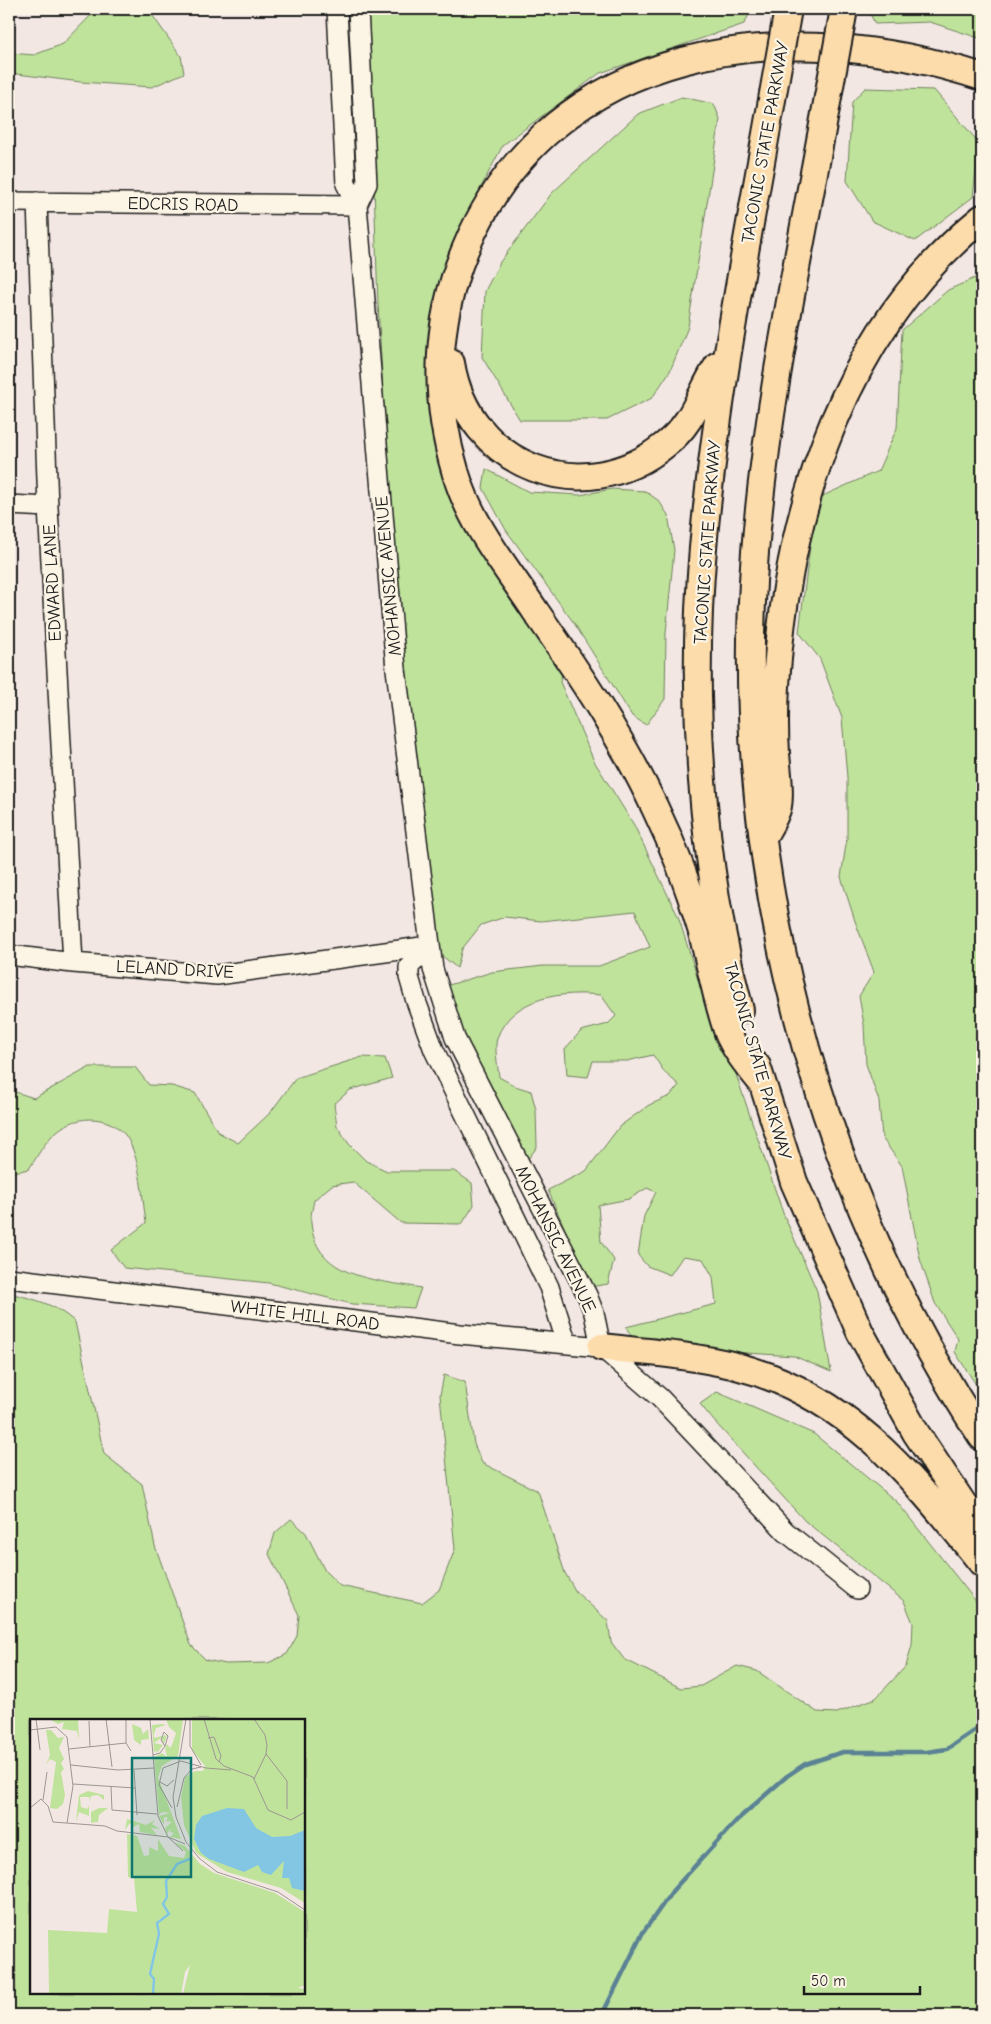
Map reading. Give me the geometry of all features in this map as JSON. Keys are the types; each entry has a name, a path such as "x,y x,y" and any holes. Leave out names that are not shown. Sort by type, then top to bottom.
{"highway":[{"name":"TACONIC STATE PARKWAY","path":"788,9 715,438 703,551 699,608 700,724 703,781 716,896 739,1007 794,1182 860,1332 916,1433 982,1532"},
{"path":"844,9 772,406 755,555 751,668 756,781 781,948 808,1057 824,1112 861,1208 888,1270 940,1368 982,1437"},
{"path":"762,1083 744,1061 729,1035 686,883 648,792 604,712 490,544 463,494 451,457 441,396 440,351 447,312 460,262 483,211 515,166 533,147 573,112 593,98 636,75 682,60 712,53 750,48 800,46 848,48 894,54 932,62 982,77"},
{"path":"763,837 778,807 775,722 777,670 784,605 806,507 826,441 848,388 888,319 925,272 982,218"},
{"path":"447,312 450,359 456,386 474,423 491,442 511,458 536,469 564,476 592,476 622,469 637,463 666,445 688,423 703,396 708,381 731,344"},
{"path":"601,1347 690,1357 739,1367 781,1382 823,1402 854,1424 896,1461 982,1563"}],"street":[{"name":"MOHANSIC AVENUE","path":"337,9 346,184 357,205 380,463 386,574 429,946 439,992 455,1038 587,1295 594,1313 601,1347"},
{"name":"MOHANSIC AVENUE","path":"357,205 367,184 358,9"},
{"name":"EDCRIS ROAD","path":"9,202 357,205"},
{"name":"EDWARD LANE","path":"36,202 48,507 73,963"},
{"path":"9,505 48,507"},
{"name":"MOHANSIC AVENUE","path":"429,946 409,967 409,977 424,1025 444,1073 549,1287 567,1344"},
{"name":"LELAND DRIVE","path":"9,955 73,963 217,975 429,946"},
{"name":"WHITE HILL ROAD","path":"9,1278 450,1333 601,1347"},
{"path":"601,1347 660,1398 786,1532 857,1589"}],"green space":[{"path":"97,9 148,9 181,56 184,73 152,87 81,82 9,73 9,53 34,55 63,44"},
{"path":"368,9 752,9 744,24 600,73 503,145 458,231 436,322 437,426 564,664 560,682 594,761 634,825 678,916 713,1027 726,1045 783,1213 817,1291 831,1372 794,1356 637,1346 626,1327 716,1304 713,1277 703,1259 683,1256 670,1275 647,1266 638,1255 644,1216 656,1192 647,1188 629,1199 598,1205 601,1242 614,1260 608,1284 590,1287 548,1190 586,1171 620,1126 649,1105 670,1096 679,1085 665,1073 653,1055 627,1061 593,1061 588,1077 567,1075 565,1049 581,1031 608,1024 616,1016 601,995 571,994 541,999 514,1013 504,1024 497,1038 496,1052 499,1077 515,1086 531,1091 536,1110 537,1147 528,1159 455,1024 449,985 492,972 543,966 599,966 650,947 635,911 541,921 505,917 481,925 462,949 457,968 441,955 416,812 389,497 378,304"},
{"path":"868,9 982,9 982,39 930,22 875,24"},
{"path":"865,88 934,90 979,143 973,197 915,241 872,221 847,181 852,102"},
{"path":"682,97 714,104 720,119 688,327 670,371 652,398 607,420 520,420 482,357 485,291 500,262 552,193 638,114"},
{"path":"982,275 982,1394 955,1352 958,1339 935,1303 920,1259 902,1166 882,1138 879,1101 866,1064 864,1025 859,996 874,972 841,877 847,838 847,777 842,718 820,659 799,632 816,499 878,471 897,428 902,330 948,290"},
{"path":"486,469 529,492 580,495 612,489 645,491 659,501 668,515 674,550 666,633 665,699 646,725 632,716 574,623 506,530 483,488"},
{"path":"362,1057 385,1058 392,1078 350,1090 334,1104 337,1126 349,1144 366,1161 387,1171 454,1171 472,1183 474,1205 462,1224 401,1223 353,1182 332,1185 314,1200 311,1223 315,1242 324,1256 337,1266 352,1274 369,1279 421,1288 414,1308 352,1304 269,1283 124,1268 111,1250 146,1223 142,1191 139,1170 129,1141 123,1132 105,1121 85,1119 65,1126 48,1140 29,1169 9,1173 9,1090 34,1098 90,1067 135,1067 149,1085 172,1086 195,1093 218,1132 238,1143 270,1113 296,1078"},
{"path":"9,1293 52,1306 75,1322 104,1454 142,1484 155,1546 191,1645 206,1660 226,1664 268,1663 287,1654 297,1636 299,1615 269,1554 275,1533 291,1519 306,1533 325,1571 340,1586 422,1603 439,1590 455,1549 440,1395 444,1375 465,1382 474,1444 482,1463 538,1491 565,1573 576,1592 608,1621 611,1642 624,1659 681,1688 701,1686 737,1666 757,1671 817,1712 837,1713 876,1698 906,1666 912,1645 913,1623 904,1601 805,1521 700,1404 717,1392 814,1434 897,1502 982,1609 982,2015 9,2015"}],"waterway":[{"path":"602,2015 642,1934 673,1890 737,1820 787,1776 805,1764 843,1752 926,1752 947,1749 982,1725"}]}
